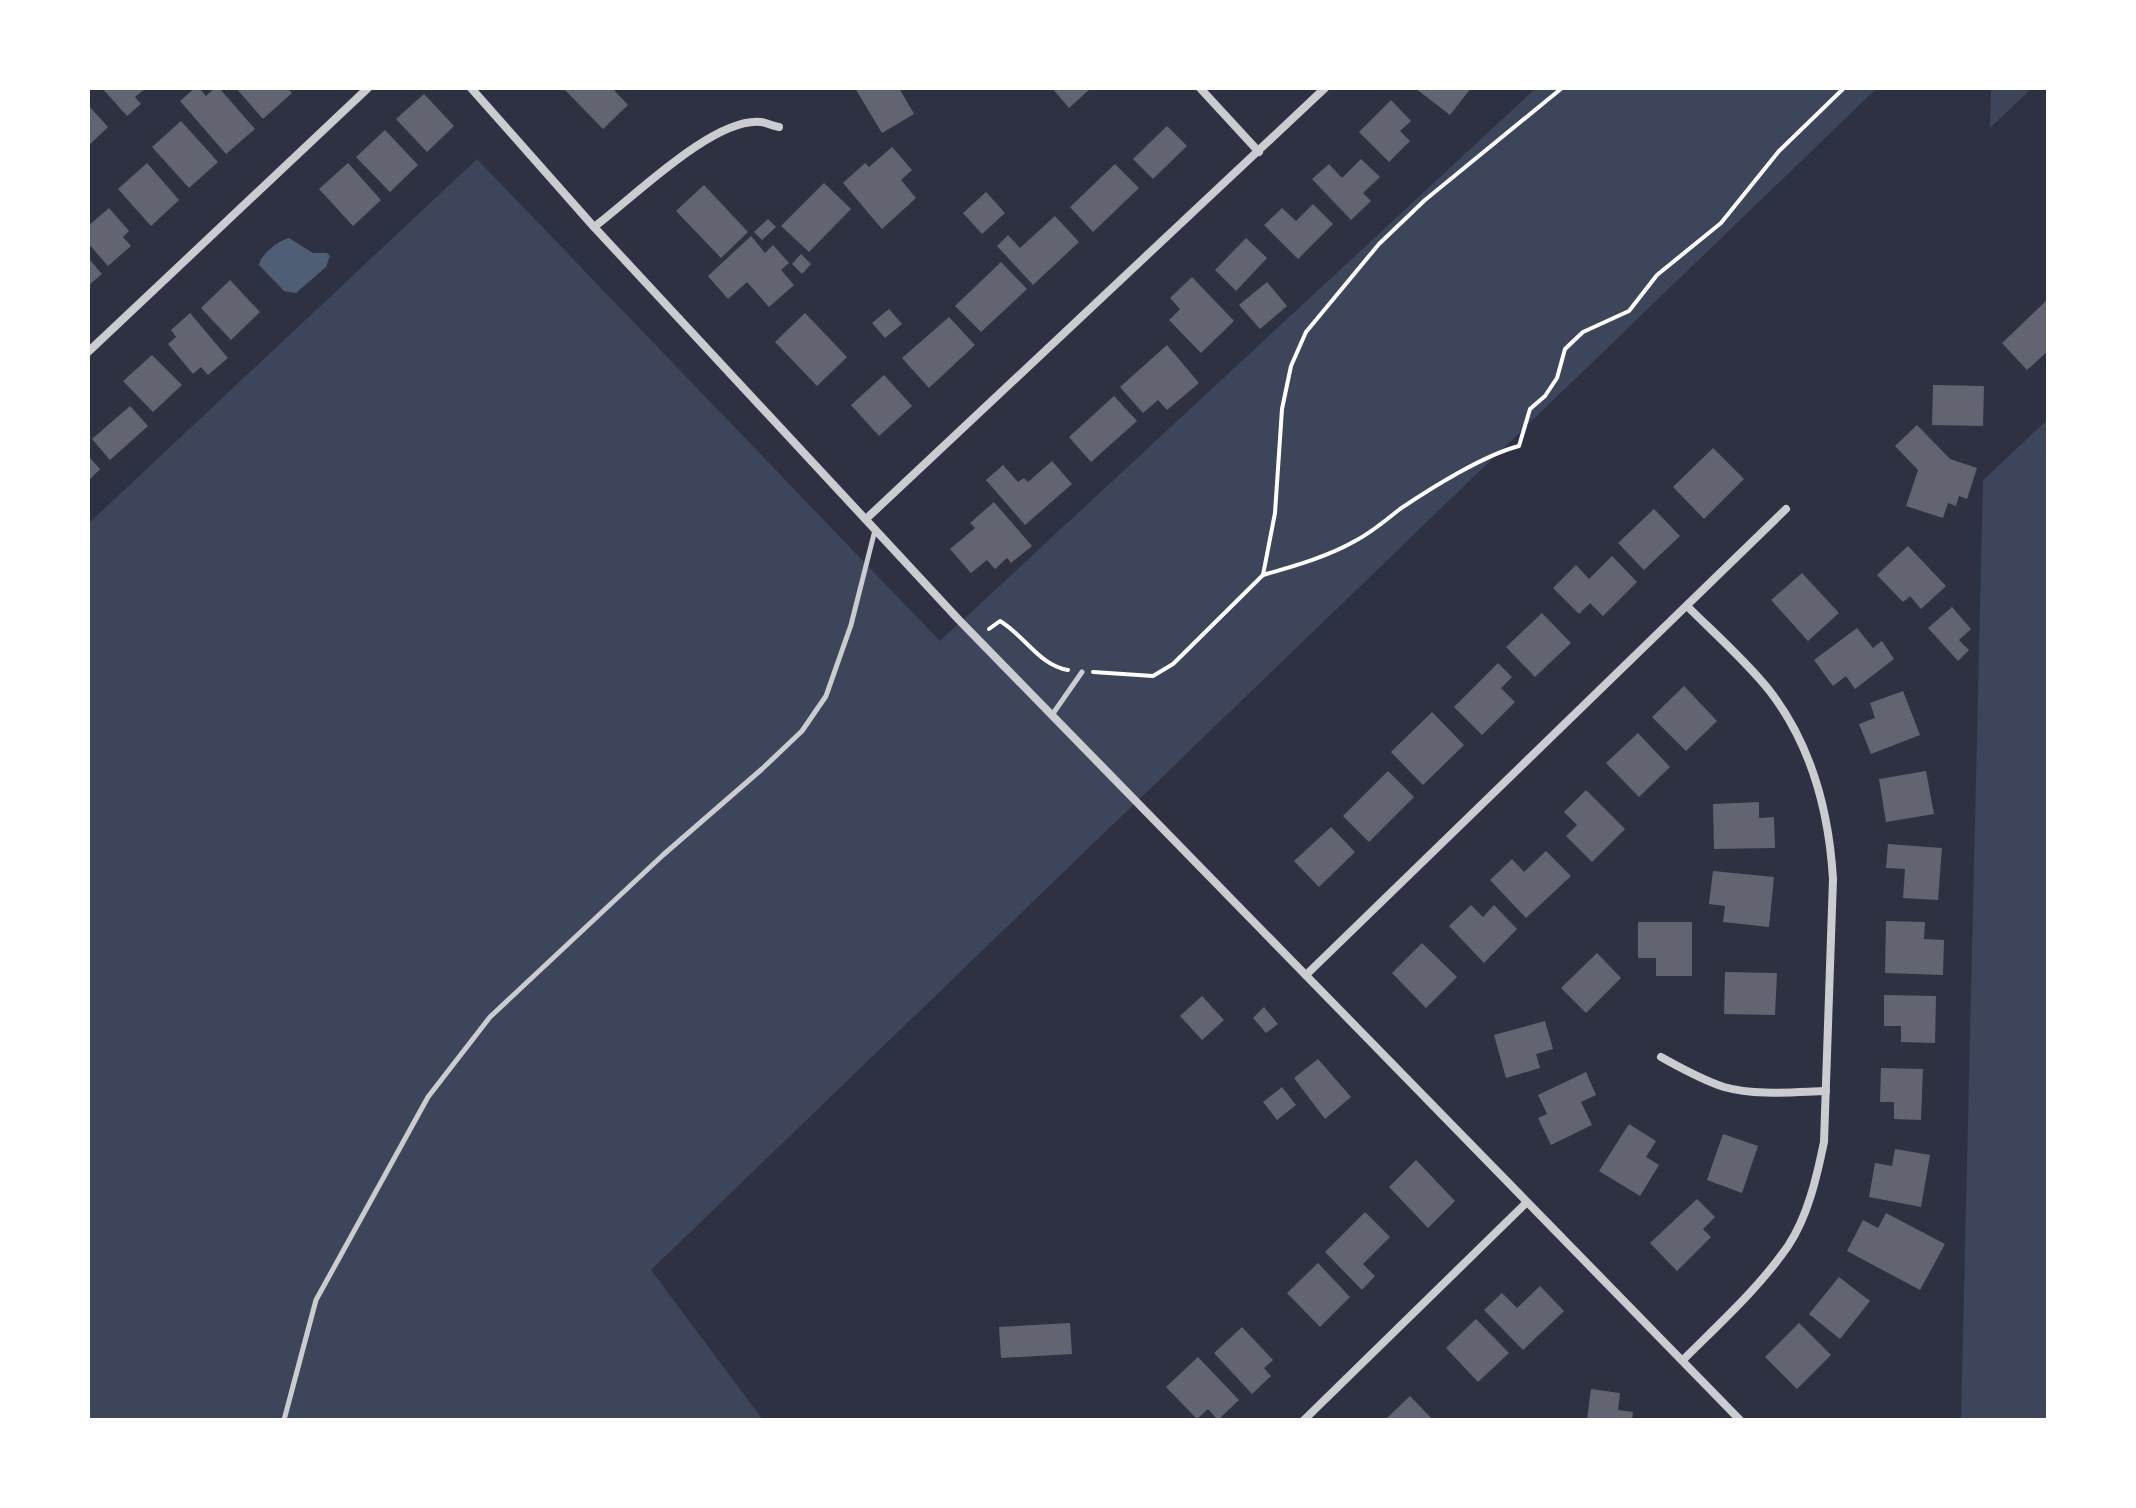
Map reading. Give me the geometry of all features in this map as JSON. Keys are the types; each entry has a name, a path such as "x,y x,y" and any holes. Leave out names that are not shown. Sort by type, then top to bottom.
{"street":[{"path":"88,352 368,88"},
{"path":"471,88 594,227 976,637 1740,1420"},
{"path":"1200,88 1259,152"},
{"path":"866,519 1325,88"},
{"path":"594,227 703,141 724,130 759,122 779,127"},
{"path":"1306,975 1786,509"},
{"path":"1683,1360 1774,1264 1795,1233 1819,1168 1824,1142 1833,879 1831,841 1824,807 1802,744 1768,690 1687,606"},
{"path":"1661,1057 1727,1088 1769,1092 1826,1091"},
{"path":"1304,1420 1526,1203"}],"lane":[{"path":"284,1420 316,1300 428,1097 490,1017 663,855 802,731 826,696 851,625 875,529"},
{"path":"1052,715 1082,672"}],"path":[{"path":"1263,575 1275,513 1282,409 1291,366 1306,332 1379,244 1425,200 1562,88"},
{"path":"976,637 1000,621 1029,644 1047,664 1082,672 1153,676 1173,664 1263,575 1305,563 1356,541 1446,481 1501,450 1519,446 1530,409 1545,396 1557,378 1565,349 1583,332 1613,320 1635,306 1657,275 1721,223 1754,186 1779,151 1844,88"}],"shaded area":[{"path":"1536,88 1877,88 651,1270 763,1420 88,1420 88,524 477,159 940,641"},
{"path":"1991,88 2032,88 1990,128"},
{"path":"289,238 313,253 327,253 330,256 326,267 296,293 284,291 259,265 271,248"},
{"path":"2048,419 2048,1420 1961,1420 1983,480"}],"building":[{"path":"102,88 146,88 135,97 141,104 127,116"},
{"path":"195,88 206,96 219,88 255,129 226,154 180,101"},
{"path":"236,88 287,88 292,93 263,119"},
{"path":"563,88 612,88 628,105 603,129"},
{"path":"855,88 899,88 914,114 882,133"},
{"path":"1052,88 1091,88 1069,108"},
{"path":"1415,88 1471,88 1450,115"},
{"path":"424,94 454,126 427,152 396,119"},
{"path":"1391,100 1411,121 1400,131 1410,141 1389,162 1359,132"},
{"path":"88,105 108,127 88,146"},
{"path":"181,121 218,162 189,188 152,147"},
{"path":"1167,126 1187,146 1153,179 1133,159"},
{"path":"385,130 418,165 390,192 356,157"},
{"path":"892,147 912,170 901,180 916,198 882,229 843,183 865,163 869,167"},
{"path":"1361,159 1380,177 1363,193 1371,201 1351,220 1312,179 1329,164 1342,178"},
{"path":"147,163 179,200 151,226 118,189"},
{"path":"348,163 381,200 353,226 319,189"},
{"path":"1115,164 1139,188 1093,232 1070,207"},
{"path":"824,183 851,209 809,252 781,226"},
{"path":"704,185 748,232 721,258 676,211"},
{"path":"986,192 1005,213 982,234 963,213"},
{"path":"1313,204 1333,224 1298,259 1264,225 1282,208 1296,221"},
{"path":"109,208 129,231 123,237 131,246 108,266 88,243 88,226"},
{"path":"1055,216 1079,242 1033,285 997,246 1008,235 1020,248"},
{"path":"768,219 776,227 762,240 754,232"},
{"path":"751,236 765,253 773,245 789,263 781,270 794,285 769,307 747,282 728,299 708,276"},
{"path":"1246,238 1267,258 1236,291 1215,270"},
{"path":"801,254 811,264 802,274 792,264"},
{"path":"88,258 102,274 88,286"},
{"path":"1001,262 1027,289 981,332 955,306"},
{"path":"1192,277 1234,321 1201,353 1169,320 1180,309 1170,298"},
{"path":"230,280 260,312 231,340 201,308"},
{"path":"1267,282 1287,306 1260,329 1239,305"},
{"path":"2048,299 2048,351 2027,370 2002,343"},
{"path":"889,309 902,324 885,338 872,323"},
{"path":"190,313 228,358 208,375 201,367 193,374 168,344 176,337 171,330"},
{"path":"805,313 847,357 817,386 775,342"},
{"path":"949,317 975,345 929,388 902,358"},
{"path":"1167,345 1199,383 1167,410 1158,400 1143,413 1120,387"},
{"path":"152,355 182,385 153,412 123,381"},
{"path":"884,375 912,406 879,436 851,405"},
{"path":"1933,385 1984,386 1983,426 1932,425"},
{"path":"1114,396 1137,421 1091,462 1069,437"},
{"path":"130,406 148,426 110,460 92,439"},
{"path":"1917,425 1950,459 1977,468 1967,499 1959,496 1956,506 1948,503 1943,518 1906,506 1918,470 1895,446"},
{"path":"1713,448 1744,479 1704,519 1673,487"},
{"path":"88,456 100,469 88,481"},
{"path":"1052,461 1072,484 1025,525 986,480 1003,465 1018,482 1024,478 1028,482"},
{"path":"994,502 1032,546 1011,563 1007,558 995,569 987,560 971,573 950,549 975,528 970,523"},
{"path":"1654,509 1680,536 1644,570 1618,543"},
{"path":"1908,546 1946,586 1921,609 1910,596 1903,602 1877,575"},
{"path":"1612,556 1637,582 1603,616 1590,603 1579,614 1553,588 1576,565 1589,579"},
{"path":"1802,573 1839,613 1808,641 1771,600"},
{"path":"1952,607 1971,629 1959,640 1969,650 1958,661 1928,628"},
{"path":"1542,613 1571,643 1535,677 1506,647"},
{"path":"1857,628 1873,648 1882,641 1894,659 1855,689 1846,676 1833,686 1814,660"},
{"path":"1498,663 1512,677 1501,688 1515,702 1482,735 1454,707"},
{"path":"1684,686 1717,721 1686,751 1652,717"},
{"path":"1903,691 1920,735 1871,754 1859,724 1875,718 1870,703"},
{"path":"1432,712 1464,745 1423,785 1391,752"},
{"path":"1638,733 1670,767 1639,797 1606,763"},
{"path":"1388,771 1414,797 1369,842 1343,816"},
{"path":"1926,771 1934,814 1886,822 1879,779"},
{"path":"1586,790 1625,829 1592,862 1566,836 1577,825 1564,812"},
{"path":"1759,802 1759,818 1774,817 1775,848 1714,849 1713,804"},
{"path":"1331,827 1355,852 1319,887 1294,861"},
{"path":"1888,844 1942,848 1938,900 1903,898 1905,869 1886,868"},
{"path":"1546,851 1571,876 1526,918 1490,880 1512,859 1524,872"},
{"path":"1713,871 1774,877 1769,927 1723,922 1725,906 1709,904"},
{"path":"1471,905 1483,917 1494,905 1517,929 1484,963 1449,926"},
{"path":"1886,921 1925,922 1924,939 1944,940 1943,975 1885,973"},
{"path":"1638,922 1692,922 1692,976 1656,976 1656,958 1638,958"},
{"path":"1422,943 1457,977 1426,1008 1392,973"},
{"path":"1597,953 1621,978 1586,1013 1561,988"},
{"path":"1725,972 1777,973 1775,1015 1724,1014"},
{"path":"1884,995 1936,996 1935,1043 1901,1042 1901,1026 1884,1026"},
{"path":"1202,996 1224,1020 1202,1040 1180,1016"},
{"path":"1264,1007 1278,1024 1266,1033 1253,1018"},
{"path":"1545,1021 1553,1049 1536,1054 1540,1068 1506,1078 1494,1035"},
{"path":"1318,1059 1351,1097 1325,1119 1294,1078"},
{"path":"1881,1068 1923,1069 1921,1120 1894,1119 1894,1102 1880,1102"},
{"path":"1586,1072 1596,1095 1581,1102 1592,1125 1551,1145 1538,1118 1547,1114 1538,1095"},
{"path":"1282,1087 1296,1105 1277,1120 1263,1102"},
{"path":"1629,1124 1656,1141 1646,1157 1659,1165 1640,1196 1599,1171"},
{"path":"1723,1134 1758,1146 1742,1193 1707,1180"},
{"path":"1895,1149 1930,1155 1921,1207 1869,1197 1875,1163 1892,1166"},
{"path":"1416,1160 1455,1201 1428,1228 1389,1187"},
{"path":"1697,1199 1715,1217 1703,1229 1711,1237 1677,1271 1650,1243"},
{"path":"1365,1212 1390,1237 1363,1264 1375,1276 1362,1290 1325,1252"},
{"path":"1886,1213 1945,1244 1920,1290 1847,1251 1863,1220 1878,1228"},
{"path":"1318,1263 1350,1297 1320,1327 1287,1293"},
{"path":"1839,1277 1870,1301 1840,1339 1809,1314"},
{"path":"1540,1286 1564,1311 1523,1350 1484,1310 1502,1293 1517,1308"},
{"path":"1476,1319 1509,1353 1478,1382 1446,1348"},
{"path":"1070,1323 1072,1354 1001,1358 999,1327"},
{"path":"1799,1323 1831,1355 1797,1389 1765,1357"},
{"path":"1242,1327 1273,1360 1264,1368 1271,1376 1252,1394 1214,1353"},
{"path":"1198,1357 1239,1400 1218,1420 1208,1409 1197,1419 1166,1387"},
{"path":"1591,1389 1620,1393 1618,1410 1633,1412 1632,1420 1587,1420"},
{"path":"1410,1396 1433,1420 1385,1420"}]}
